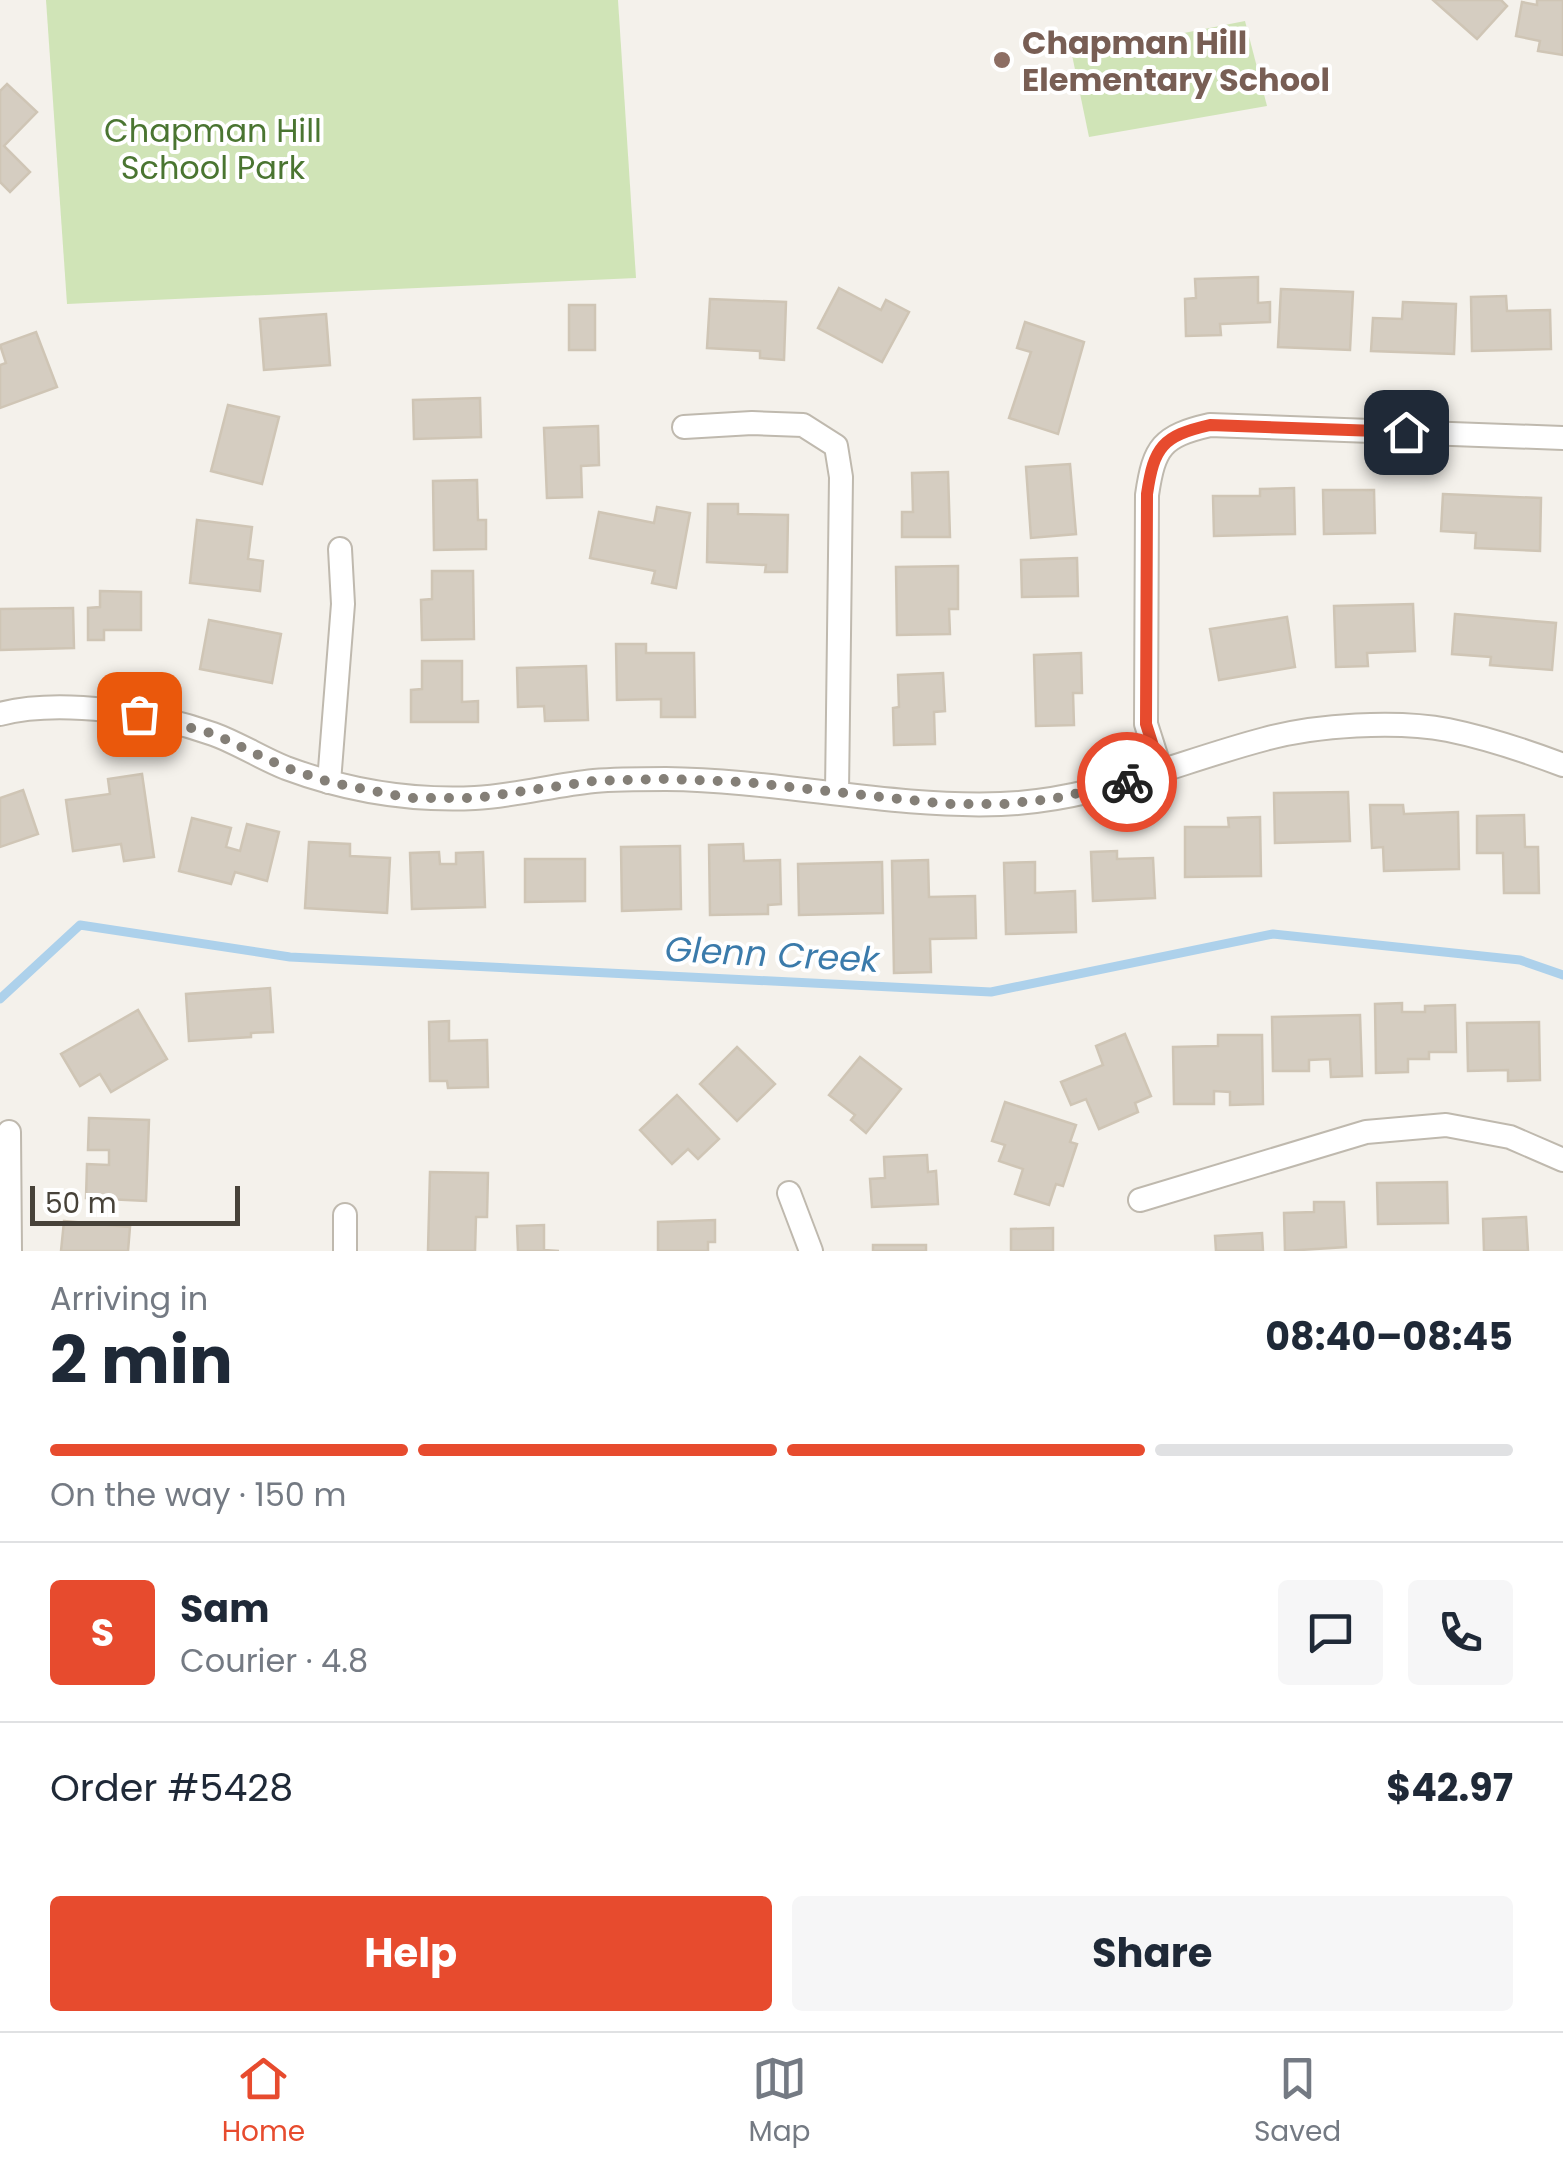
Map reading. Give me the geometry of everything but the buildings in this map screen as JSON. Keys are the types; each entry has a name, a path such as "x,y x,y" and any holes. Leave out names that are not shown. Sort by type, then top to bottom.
{"street":[{"path":"684,428 752,423 803,425 836,446 841,477 837,792"},
{"path":"1161,771 1146,724 1146,705 1147,494 1152,464 1162,445 1179,432 1210,425 1563,438"},
{"path":"329,782 343,604 340,549"},
{"path":"0,714 88,709 139,714 214,734 284,767 329,782 409,798 476,798 594,781 666,779 744,782 946,804 1004,804 1087,792 1268,738 1350,725 1446,729 1563,765"},
{"path":"1140,1200 1366,1132 1446,1125 1510,1136 1563,1160"},
{"path":"10,1132 10,1251"},
{"path":"789,1193 811,1251"},
{"path":"344,1214 344,1251"}],"green space":[{"name":"Chapman Hill School Park","path":"46,0 618,0 636,278 67,304"},
{"path":"1245,21 1267,106 1089,137 1072,55"}],"waterway":[{"name":"Glenn Creek","path":"0,999 80,925 290,957 991,992 1273,934 1520,960 1563,975"}],"way so far":[{"path":"139,714 214,734 284,767 329,782 409,798 476,798 594,781 666,779 744,782 946,804 1004,804 1052,799 1127,782"}],"place":[{"name":"Chapman Hill Elementary School","path":"1002,60"}],"route":[{"path":"1127,782 1161,771 1146,724 1147,494 1152,464 1162,445 1179,432 1210,425 1406,432"}]}
